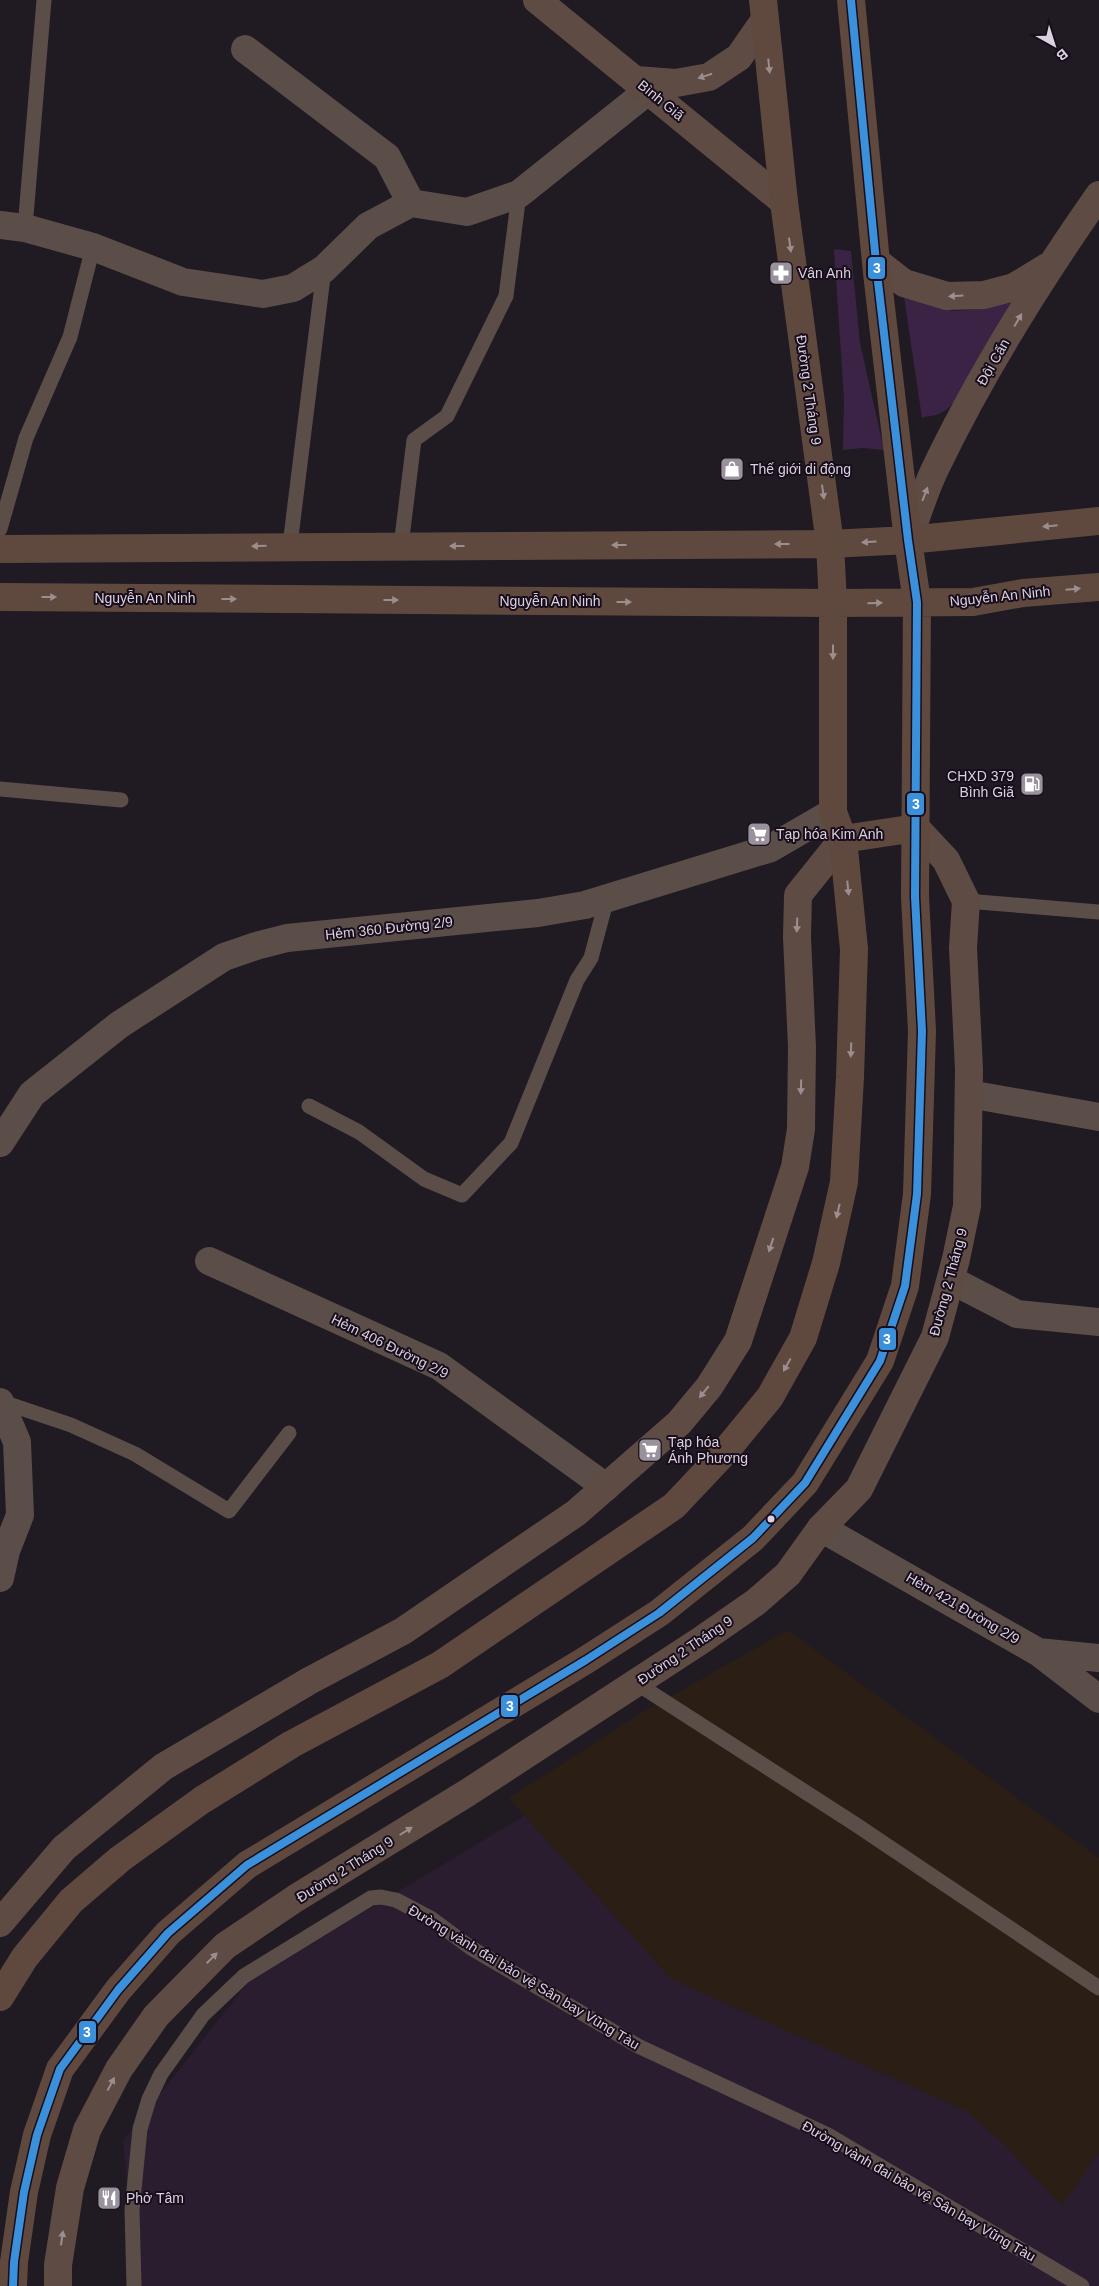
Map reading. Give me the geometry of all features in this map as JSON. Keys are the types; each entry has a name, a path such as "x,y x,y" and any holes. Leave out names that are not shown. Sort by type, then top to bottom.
{"main road":[{"name":"Bình Giã","path":"537,0 784,202"},
{"path":"13,2286 14,2262 24,2192 37,2135 60,2069 118,1990 168,1933 246,1865 546,1685 659,1613 753,1538 805,1483 880,1361 905,1286 917,1194 922,1031 915,897 918,602 908,540 877,262 852,0"},
{"path":"642,85 676,83 709,76 739,57 763,10"},
{"name":"Đường 2 Tháng 9","path":"0,1997 26,1957 71,1901 120,1859 202,1800 292,1744 440,1665 674,1506 724,1454 770,1397 803,1338 826,1263 844,1182 854,949 843,839 833,812 833,603 830,544 784,202 763,10"},
{"name":"Đội Cấn","path":"908,540 934,471 966,408 1050,265 1099,195"},
{"path":"877,262 904,283 947,296 984,295 1014,287 1050,265"},
{"path":"0,549 290,545 830,544 908,540 1099,521"},
{"name":"Nguyễn An Ninh","path":"0,597 833,603 973,602 1023,593 1099,587"},
{"path":"0,1924 64,1848 163,1767 309,1681 403,1630 576,1513 679,1423 709,1387 738,1341 795,1168 801,1129 802,1047 797,937 798,895 843,839 916,828"},
{"name":"Đường 2 Tháng 9","path":"58,2286 58,2265 70,2188 87,2130 119,2069 156,2016 225,1946 636,1683 756,1602 788,1574 822,1528 859,1489 891,1429 935,1337 951,1280 967,1206 969,1094 963,948 966,901 946,860 916,828"}],"street":[{"path":"245,49 387,157 411,203"},
{"path":"12,226 93,247 183,282 263,294 293,288 324,269 368,226 411,203 467,212 519,194 642,85"},
{"name":"Hẻm 360 Đường 2/9","path":"0,1143 32,1094 119,1025 224,957 287,938 538,913 607,898 771,848 833,812"},
{"path":"969,1094 1099,1117"},
{"name":"Hẻm 406 Đường 2/9","path":"209,1261 439,1366 606,1487"},
{"path":"951,1280 1017,1314 1099,1322"},
{"path":"0,1402 6,1429 17,1442 20,1516 3,1551 0,1578"},
{"name":"Hẻm 421 Đường 2/9","path":"822,1528 1038,1652 1099,1699"},
{"path":"1038,1652 1099,1658"}],"lane":[{"path":"12,226 44,0"},
{"path":"401,546 414,440 447,416 506,296 519,194"},
{"path":"0,529 26,438 70,337 93,247"},
{"path":"290,545 324,269"},
{"path":"0,790 121,800"},
{"path":"309,1106 359,1132 424,1179 462,1195 511,1143 577,980 591,958 607,898"},
{"path":"966,901 1099,912"},
{"path":"0,1402 71,1425 135,1454 229,1511 289,1433"},
{"path":"636,1683 855,1824 1099,1988"},
{"name":"Đường vành đai bảo vệ Sân bay Vũng Tàu","path":"134,2286 132,2210 140,2130 149,2099 161,2074 203,2015 244,1976 363,1902 371,1898 381,1897 396,1900 432,1919 471,1948 638,2046 828,2135 1082,2286"}],"shaded area":[{"path":"834,249 851,251 860,343 884,450 863,448 843,450 844,399"},
{"path":"904,297 953,311 971,310 1018,299 972,379 951,406 937,415 922,418"},
{"path":"788,1630 1099,1858 1099,2152 1062,2206 1005,2145 968,2112 671,1979 509,1798 641,1713"},
{"path":"717,1700 1099,1954 1099,2286 136,2286 123,2141 249,1981"}],"transit line":[{"name":"3","path":"13,2286 14,2262 24,2192 37,2135 60,2069 118,1990 168,1933 247,1865 586,1660 659,1613 753,1538 805,1483 880,1361 905,1286 917,1194 922,1031 915,897 917,602 877,273 851,0"}],"place":[{"name":"Vân Anh","path":"781,273"},
{"name":"Thế giới di động","path":"732,469"},
{"name":"CHXD 379 Bình Giã","path":"1032,784"},
{"name":"Tạp hóa Kim Anh","path":"759,834"},
{"name":"Tạp hóa Ánh Phương","path":"650,1450"},
{"name":"Phở Tâm","path":"109,2198"}]}
